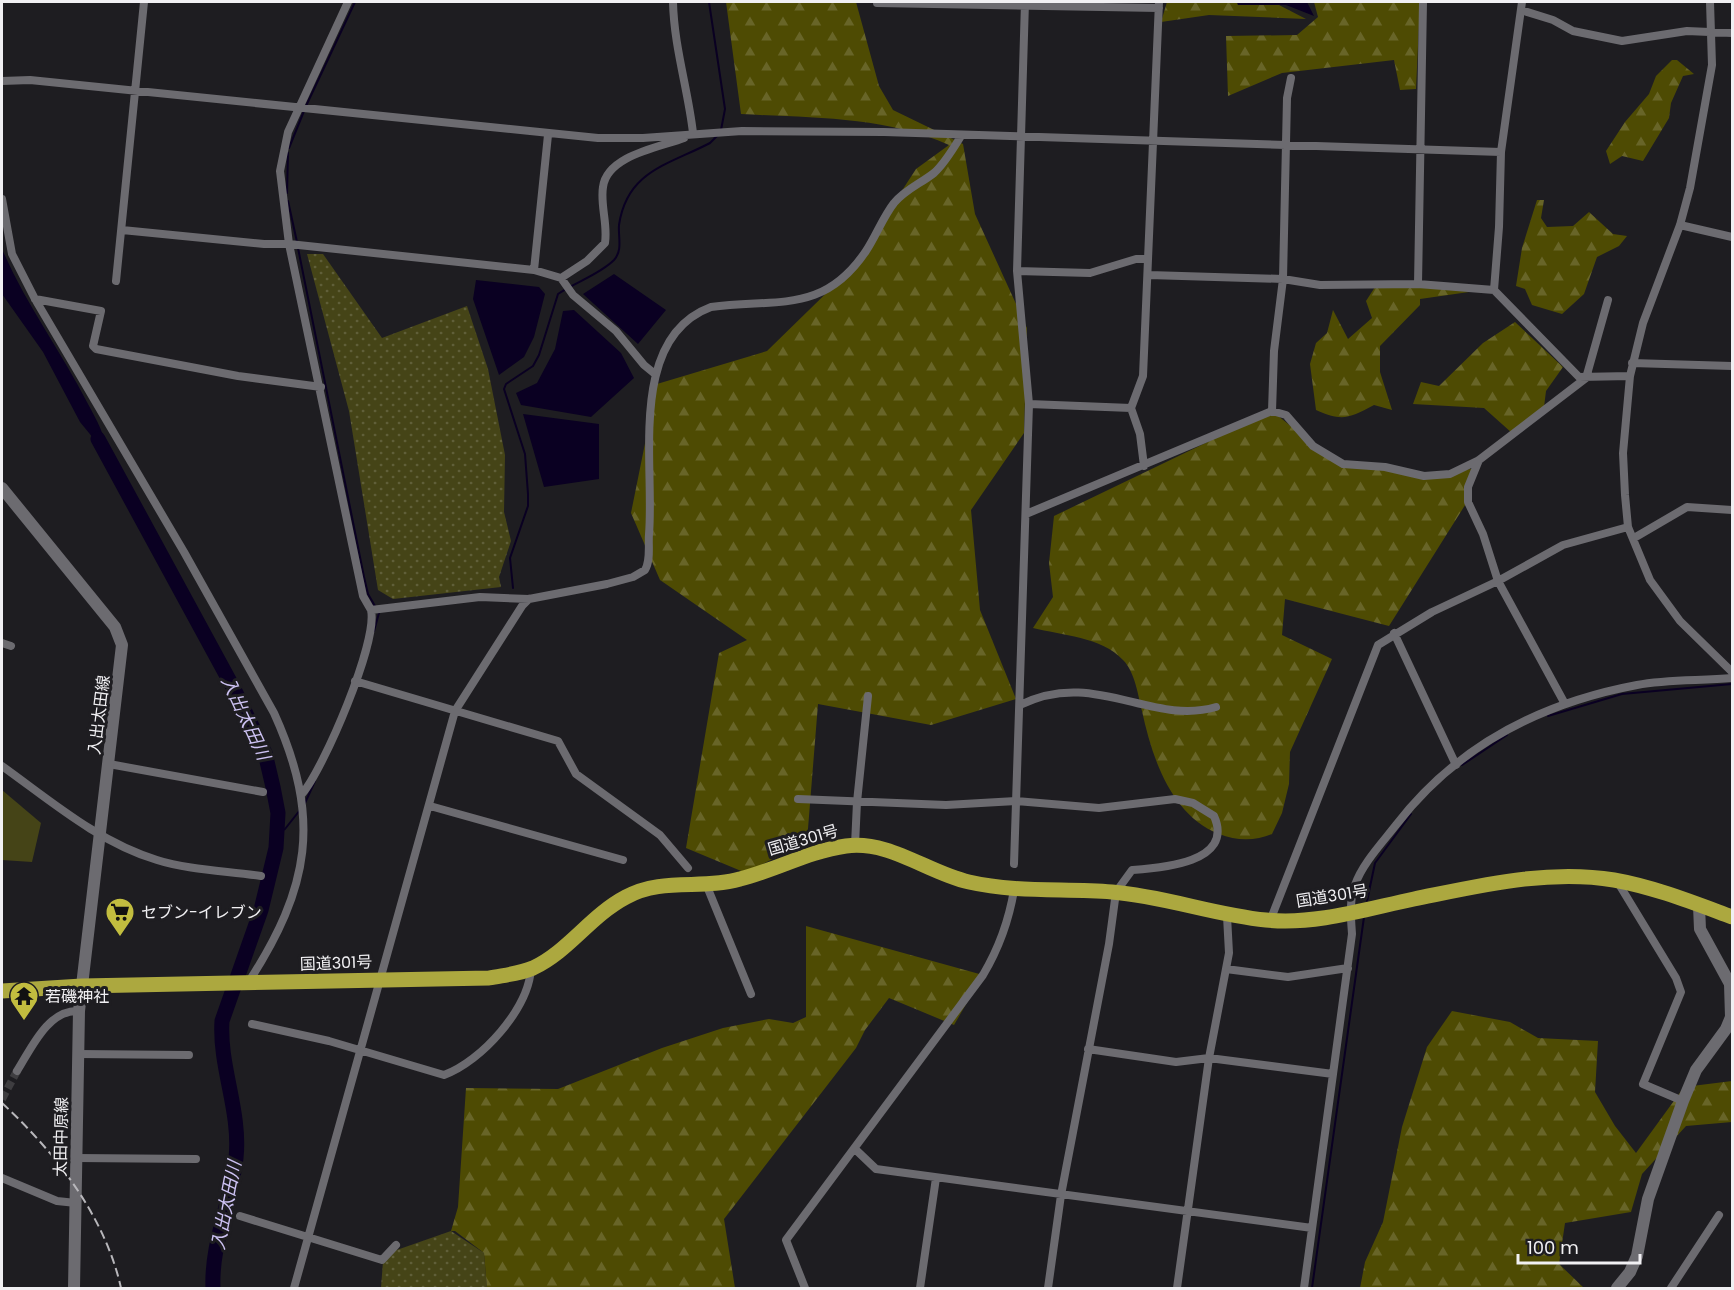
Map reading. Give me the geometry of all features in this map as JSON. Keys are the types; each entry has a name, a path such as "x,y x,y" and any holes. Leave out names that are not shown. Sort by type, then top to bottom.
{"highway":[{"name":"国道301号","path":"2,991 82,986 489,978 531,969 561,950 598,915 630,895 663,884 706,884 740,880 827,849 855,845 886,850 951,877 1014,890 1116,892 1227,916 1270,921 1302,921 1493,883 1544,878 1617,881 1727,914"}],"main road":[{"name":"入出太田線","path":"2,488 115,627 122,645 109,764 98,834 82,986"},
{"path":"1617,1288 1630,1272 1637,1256 1648,1200 1696,1070 1729,1027 1730,984 1700,929 1699,906"},
{"name":"太田中原線","path":"74,1288 79,1011 82,986"}],"street":[{"path":"116,281 144,2"},
{"path":"302,794 315,778 367,649 371,610 363,596 321,387 289,244 280,171 282,150 298,108 348,2"},
{"path":"673,2 677,52 689,98 693,133"},
{"path":"1418,284 1423,2"},
{"path":"1710,2 1712,65 1680,225 1643,323 1632,363 1623,453 1628,527 1646,573 1680,621 1732,672"},
{"path":"877,3 1159,5 1143,376 1131,408 1140,434 1144,466"},
{"path":"1014,864 1029,404 1017,271 1025,3"},
{"path":"1494,290 1499,227 1501,152 1521,6 1573,31 1622,41 1687,31 1732,33"},
{"path":"1272,411 1274,351 1283,279 1285,146 1287,98 1291,78"},
{"path":"2,81 30,80 548,135 643,138 742,130 884,132 1501,152"},
{"path":"561,278 587,261 604,243 603,185 610,172 638,153 693,133"},
{"path":"534,270 548,135"},
{"path":"371,610 480,597 529,599 633,577 647,567 651,500 649,451 655,374 664,349 700,311 724,305 800,301 827,290 845,276 866,252 893,204 912,185 934,172 961,136"},
{"path":"2,199 12,254 35,299 178,542 274,713 286,739 302,794 305,832 296,891 286,918 248,983"},
{"path":"1680,225 1732,237"},
{"path":"122,230 264,244 289,244 534,270 561,278 573,295 616,331 655,374"},
{"path":"1017,271 1090,273 1136,259 1148,259"},
{"path":"1149,275 1283,279 1320,285 1418,284 1494,290 1579,377 1630,376"},
{"path":"35,299 100,312 93,346 96,349 238,376 321,387"},
{"path":"1026,514 1272,411 1286,415 1313,446 1343,464 1385,467 1424,476 1443,477 1479,460 1586,378 1608,300"},
{"path":"1632,363 1732,366"},
{"path":"1029,404 1131,408"},
{"path":"1479,460 1468,487 1468,502 1483,534 1498,581 1565,704"},
{"path":"1634,538 1687,507 1732,510"},
{"path":"1270,921 1321,796 1378,645 1394,633 1498,581 1563,545 1628,527"},
{"path":"294,1288 455,711 529,599"},
{"path":"1394,633 1456,765"},
{"path":"2,643 11,646"},
{"path":"1304,1288 1348,968 1355,884 1377,850 1418,796 1437,777 1518,722 1565,704 1638,685 1732,678"},
{"path":"355,681 558,741 576,774 660,835 688,868"},
{"path":"1020,705 1040,695 1071,692 1117,697 1189,712 1216,707"},
{"path":"855,845 868,696"},
{"path":"109,764 262,792"},
{"path":"2,766 75,821 158,861 261,876"},
{"path":"798,799 946,805 1016,801 1099,808 1175,799 1193,803 1214,816 1217,834 1209,850 1201,858 1155,868 1132,870 1116,892 1061,1195 1048,1288"},
{"path":"430,806 623,860"},
{"path":"1617,881 1676,978 1682,992 1643,1084 1683,1101"},
{"path":"706,884 751,994"},
{"path":"804,1288 786,1240 983,975 994,956 1005,927 1014,890"},
{"path":"1177,1288 1209,1058 1229,953 1227,916"},
{"path":"1226,969 1288,978 1348,968"},
{"path":"252,1024 329,1041 444,1075 451,1073 482,1050 502,1030 524,997 530,983 531,969"},
{"path":"17,1071 45,1027 70,1010 79,1011"},
{"path":"1088,1049 1176,1062 1209,1058 1333,1074"},
{"path":"78,1054 189,1055"},
{"path":"855,1149 876,1169 1312,1228"},
{"path":"77,1158 196,1159"},
{"path":"2,1178 39,1191 57,1201 76,1203"},
{"path":"920,1288 936,1178"},
{"path":"1671,1288 1719,1215"},
{"path":"240,1216 382,1260 396,1245"}],"shaded area":[{"path":"1237,2 1307,2 1314,16 1286,5 1238,5"},
{"path":"2,249 21,289 95,416 103,435 107,455 80,422 43,352 2,294"},
{"path":"307,254 323,254 382,338 467,306 488,369 505,455 504,512 511,541 499,577 501,587 393,599 378,590 349,411"},
{"path":"614,274 666,310 638,344 583,294"},
{"path":"476,280 539,287 545,294 534,337 524,357 499,375 473,299"},
{"path":"574,310 621,353 634,378 591,417 521,405 516,393 537,383 555,349 563,311"},
{"path":"523,414 599,424 599,479 544,487"},
{"path":"2,790 41,823 32,862 2,860"},
{"path":"451,1231 484,1253 487,1288 381,1288 383,1261 391,1252"}],"green space":[{"path":"726,2 856,2 879,86 893,110 963,144 975,214 1027,328 1024,433 971,510 980,610 1016,699 931,725 818,704 807,841 746,873 686,848 719,653 747,640 660,580 631,513 657,384 767,351 851,269 916,169 949,145 899,128 847,120 741,114"},
{"path":"1167,2 1237,2 1238,5 1279,5 1306,19 1209,15 1161,22"},
{"path":"1314,2 1420,2 1416,89 1400,90 1394,60 1282,73 1228,96 1226,36 1297,35 1318,17"},
{"path":"1672,60 1677,60 1694,74 1683,76 1671,103 1669,118 1643,161 1622,156 1610,164 1606,151 1625,122 1649,94 1656,76"},
{"path":"1537,200 1544,200 1541,218 1547,227 1573,226 1589,212 1613,234 1627,236 1619,246 1597,257 1584,294 1562,314 1532,305 1525,289 1516,286 1522,248"},
{"path":"1377,284 1476,291 1420,299 1420,305 1380,346 1380,372 1392,410 1374,405 1358,413 1340,417 1316,410 1310,364 1316,343 1327,333 1333,310 1348,339 1372,318 1366,301"},
{"path":"1515,322 1563,367 1546,391 1544,407 1512,433 1484,408 1413,404 1421,382 1439,386 1483,343"},
{"path":"1272,411 1333,460 1436,476 1475,468 1467,502 1389,626 1285,599 1282,635 1332,659 1290,752 1289,784 1282,813 1272,834 1253,839 1239,839 1219,834 1202,825 1176,799 1158,766 1146,729 1136,684 1123,660 1104,646 1093,642 1033,628 1053,597 1049,563 1054,516"},
{"path":"806,926 983,975 954,1025 889,998 865,1030 856,1048 724,1219 735,1288 487,1288 484,1253 455,1231 451,1231 458,1207 466,1088 558,1089 662,1048 723,1028 769,1019 793,1023 806,1017"},
{"path":"1452,1011 1510,1022 1538,1038 1598,1041 1595,1092 1615,1126 1636,1153 1684,1087 1732,1081 1732,1122 1686,1126 1642,1174 1631,1212 1565,1223 1559,1264 1584,1288 1360,1288 1365,1262 1383,1222 1402,1127 1427,1047"}],"waterway":[{"path":"306,106 355,2"},
{"path":"709,2 725,109 721,130"},
{"path":"289,148 304,111"},
{"path":"513,588 510,558 528,506 528,494 525,454 504,389 506,384 533,366 539,355 558,294 601,270 617,256 623,207 640,181 665,164 710,143 718,135"},
{"path":"287,193 288,153"},
{"path":"288,201 297,242"},
{"path":"298,248 364,577 368,594 379,613 374,631"},
{"name":"入出太田川","path":"98,439 234,689 265,753 278,813 276,848 261,910 222,1021 224,1055 237,1141 233,1174 215,1255 213,1288"},
{"path":"1548,716 1622,694 1732,684"},
{"path":"1462,765 1507,735"},
{"path":"305,803 315,781"},
{"path":"277,834 285,829 300,810"},
{"path":"1367,901 1375,863 1411,814"},
{"path":"1312,1288 1364,917"}],"tunnel":[{"path":"2,1099 17,1071"}],"railway":[{"path":"2,1103 41,1142 75,1187 103,1236 121,1288"}],"place":[{"name":"セブン-イレブン","path":"120,938"},
{"name":"若磯神社","path":"24,1022"}]}
